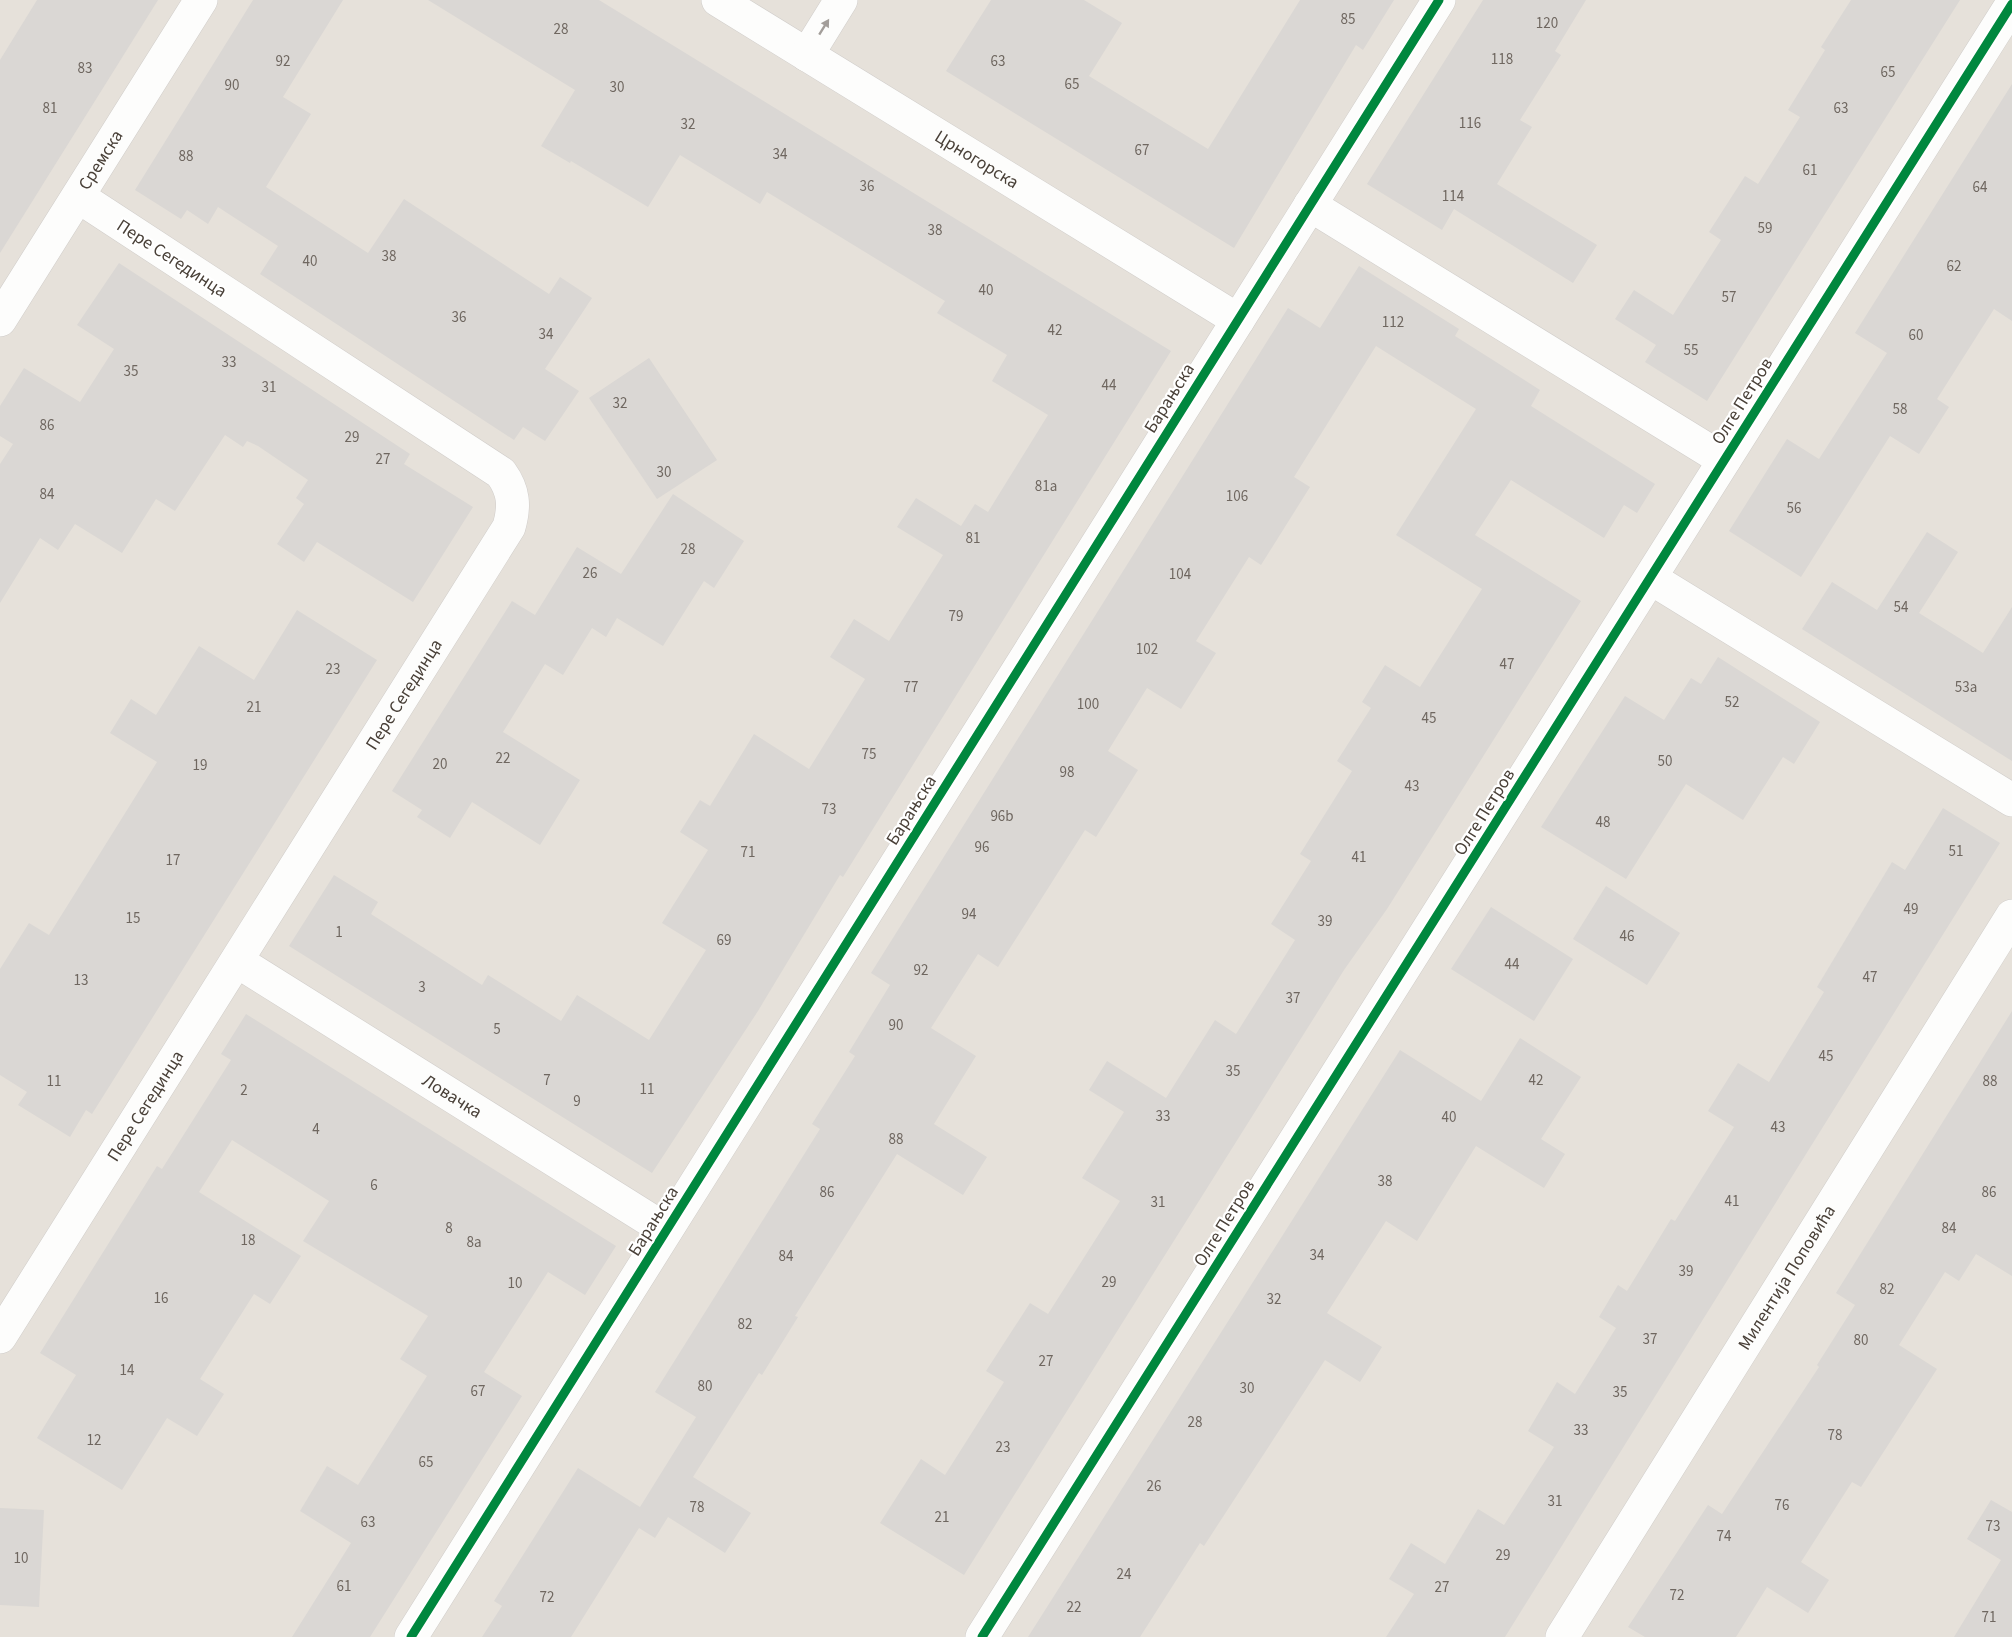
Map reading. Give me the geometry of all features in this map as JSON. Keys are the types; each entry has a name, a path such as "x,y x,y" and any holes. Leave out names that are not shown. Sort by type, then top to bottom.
{"street":[{"name":"Сремска","path":"0,320 201,0"},
{"name":"Црногорска","path":"718,0 1238,320"},
{"path":"807,55 841,0"},
{"name":"Барањска","path":"411,1637 1439,0"},
{"name":"Олге Петров","path":"982,1637 1652,579 1724,460 2012,4"},
{"name":"Пере Сегединца","path":"0,1337 509,527 513,512 513,497 501,473 78,197"},
{"path":"1310,205 1724,460"},
{"path":"1652,579 2012,800"},
{"name":"Милентија Поповића","path":"1562,1637 2012,916"},
{"name":"Ловачка","path":"237,961 666,1230"}],"shaded area":[{"path":"0,0 2012,0 2012,1637 0,1637"}],"building":[{"path":"37,0 158,0 0,253 0,60"},
{"path":"253,0 343,0 283,97 311,114 266,187 368,253 404,199 549,294 560,277 592,298 545,369 579,391 545,441 523,427 514,440 260,274 278,246 218,207 208,224 187,210 181,219 135,190"},
{"path":"428,0 599,0 1171,351 843,877 840,875 758,1011 652,1173 289,946 334,875 378,902 371,914 482,985 488,975 561,1021 577,995 649,1040 706,950 662,923 708,850 680,832 700,800 710,806 754,734 809,769 865,679 830,657 854,619 889,641 943,555 897,527 916,498 961,526 975,504 988,512 1048,415 992,381 1007,355 937,313 945,301 767,192 760,204 680,155 648,207 571,161 570,163 541,146 575,90"},
{"path":"991,0 1084,0 1122,23 1089,76 1208,149 1300,0 1394,0 1363,50 1356,45 1234,248 946,71"},
{"path":"1483,0 1586,0 1555,51 1561,55 1520,120 1532,127 1497,184 1597,245 1573,283 1454,209 1442,230 1367,184"},
{"path":"1851,0 1960,0 1707,401 1645,362 1656,345 1615,319 1634,290 1673,315 1721,240 1709,232 1745,176 1758,184 1800,117 1788,110 1825,50 1821,47"},
{"path":"2012,84 2012,321 1994,309 1937,399 1949,407 1919,454 1890,436 1801,577 1729,531 1787,439 1819,459 1887,353 1855,333"},
{"path":"119,263 410,454 404,464 473,507 413,602 317,542 304,562 277,544 304,504 296,498 308,480 258,446 247,441 243,447 225,435 175,511 156,499 122,553 75,524 58,550 40,538 0,603 0,464 13,444 0,436 0,406 24,368 80,402 114,349 77,325"},
{"path":"1359,266 1459,329 1455,336 1540,390 1531,406 1655,484 1637,513 1624,505 1604,538 1511,480 1475,535 1581,601 1387,909 1344,970 964,1575 880,1523 921,1459 945,1475 1004,1382 986,1371 1030,1303 1048,1314 1120,1201 1082,1178 1124,1112 1089,1090 1107,1061 1166,1098 1215,1020 1236,1034 1295,940 1271,924 1311,861 1300,854 1352,771 1337,761 1371,708 1362,702 1385,665 1420,687 1482,589 1396,535 1476,409 1376,346 1294,477 1310,487 1261,565 1249,557 1196,641 1216,653 1181,709 1147,688 1108,751 1138,770 1096,837 1085,830 998,967 978,954 931,1028 976,1056 934,1124 987,1157 963,1195 897,1154 795,1316 798,1317 762,1375 759,1373 693,1477 751,1513 725,1553 668,1517 655,1538 639,1528 571,1637 482,1637 502,1606 494,1601 578,1468 640,1507 696,1417 655,1392 820,1129 812,1124 855,1056 849,1052 890,985 871,973 1288,308 1320,328"},
{"path":"649,358 717,460 657,499 589,398"},
{"path":"673,494 744,541 714,588 704,581 663,646 617,618 606,637 592,628 563,675 545,664 503,732 580,780 540,845 472,802 450,838 417,817 422,810 392,791 512,601 535,615 577,547 621,574"},
{"path":"1927,532 1958,552 1919,613 1983,653 2012,607 2012,761 1802,629 1832,582 1877,610"},
{"path":"297,610 377,660 92,1114 86,1110 70,1137 18,1105 27,1092 0,1075 0,969 29,923 49,935 157,762 110,733 131,699 156,715 199,646 254,680"},
{"path":"1718,657 1820,722 1794,764 1783,757 1743,820 1686,784 1626,879 1541,827 1625,696 1664,720 1691,678 1701,684"},
{"path":"1943,808 2000,843 1505,1637 1386,1637 1414,1594 1389,1579 1411,1543 1445,1564 1478,1509 1504,1525 1554,1447 1528,1431 1557,1382 1575,1394 1616,1328 1599,1317 1618,1285 1627,1291 1671,1219 1675,1221 1734,1127 1708,1111 1738,1063 1769,1082 1824,992 1817,987 1892,862 1905,870"},
{"path":"1606,886 1680,933 1647,985 1573,939"},
{"path":"1491,907 1573,959 1534,1021 1451,969"},
{"path":"2012,1011 2012,1276 1976,1254 1959,1281 1945,1272 1899,1345 1937,1369 1861,1487 1852,1482 1801,1562 1829,1580 1808,1613 1767,1587 1736,1637 1645,1637 1628,1627 1708,1505 1722,1514 1819,1367 1817,1365 1855,1305 1836,1293"},
{"path":"246,1014 616,1246 585,1295 548,1272 484,1372 522,1396 370,1637 292,1637 351,1543 300,1511 327,1466 358,1485 427,1376 400,1359 428,1316 303,1241 329,1201 232,1140 199,1192 301,1256 270,1304 254,1294 200,1379 224,1394 197,1436 167,1418 122,1490 37,1438 76,1375 40,1353 157,1166 162,1169 231,1060 221,1054"},
{"path":"1520,1038 1581,1077 1541,1139 1565,1154 1544,1188 1476,1146 1417,1241 1386,1221 1327,1313 1382,1347 1360,1382 1325,1360 1204,1546 1200,1543 1140,1637 1028,1637 1400,1050 1481,1101"},
{"path":"1991,1500 2012,1512 2012,1637 1954,1637 2001,1560 1967,1539"},
{"path":"0,1508 44,1510 39,1607 0,1605"}],"cycle path":[{"path":"411,1637 1439,0"},
{"path":"982,1637 2012,4"}]}
